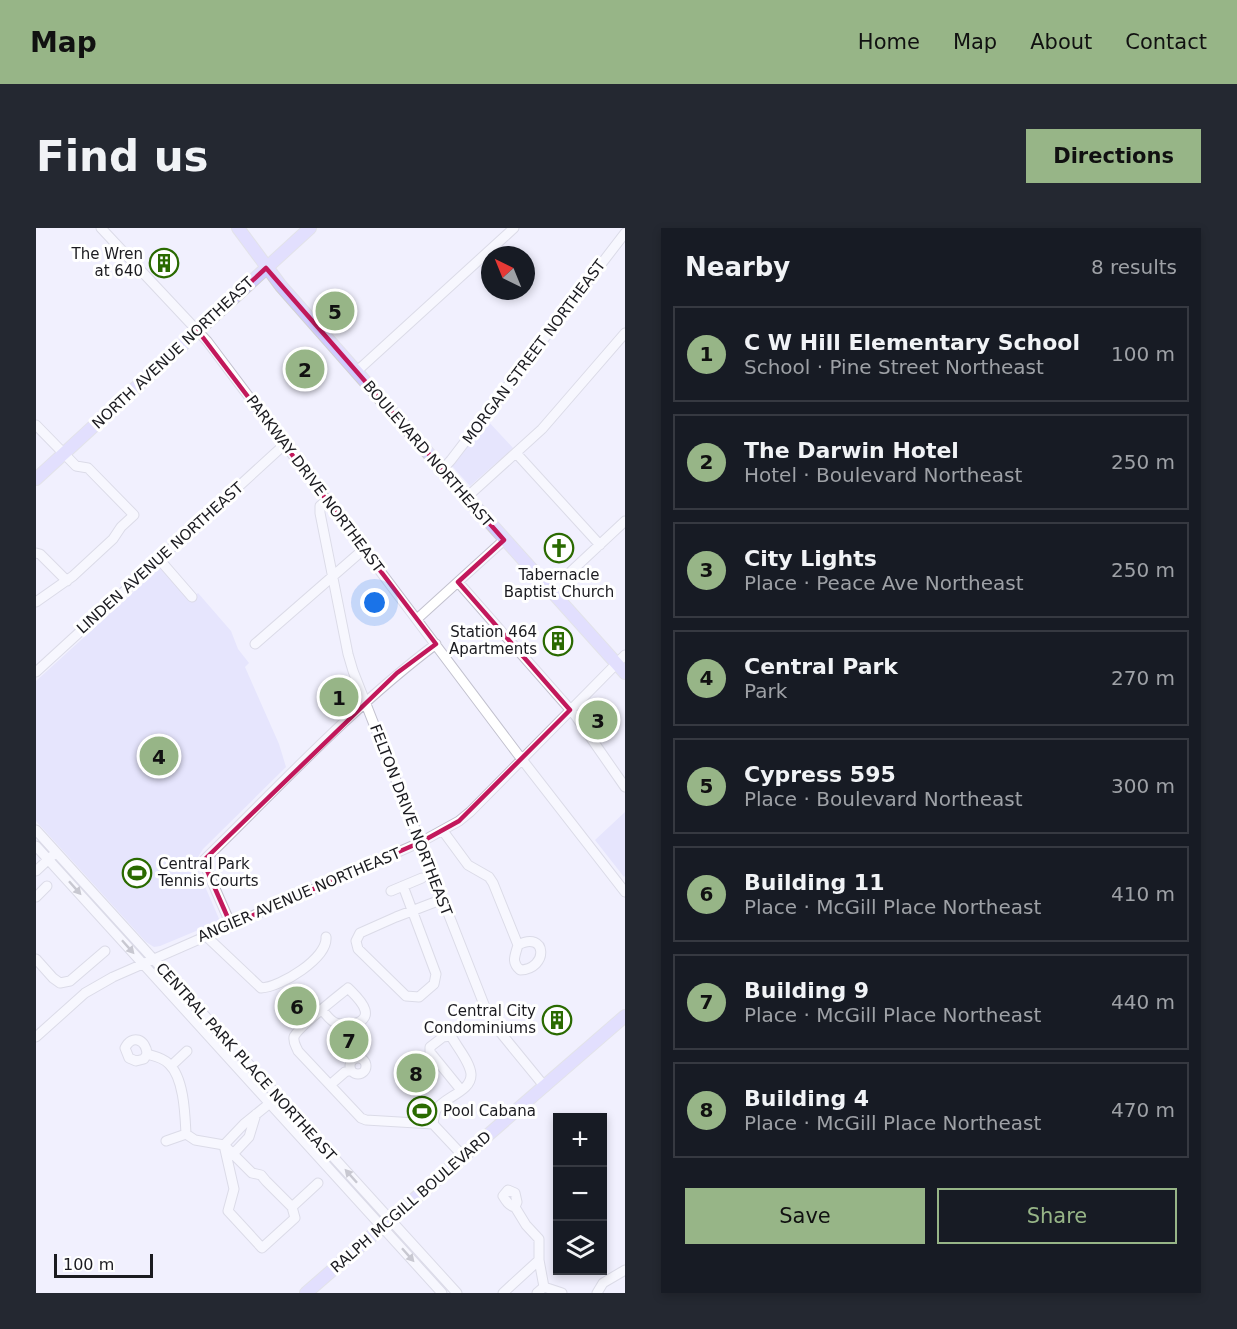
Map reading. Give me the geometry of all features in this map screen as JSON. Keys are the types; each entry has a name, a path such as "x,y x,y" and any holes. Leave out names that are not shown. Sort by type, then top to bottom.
{"main road":[{"name":"BOULEVARD NORTHEAST","path":"238,228 266,268 466,498 550,591 622,664"},
{"name":"NORTH AVENUE NORTHEAST","path":"36,479 310,228"},
{"name":"RALPH MCGILL BOULEVARD","path":"306,1293 625,1016"}],"street":[{"name":"PARKWAY DRIVE NORTHEAST","path":"101,228 198,331 522,759 624,889"},
{"path":"356,372 514,228"},
{"name":"MORGAN STREET NORTHEAST","path":"442,470 625,233"},
{"path":"466,498 559,412 625,333"},
{"path":"36,425 76,466 88,468 134,515 121,527 113,539 67,581 36,602"},
{"name":"LINDEN AVENUE NORTHEAST","path":"36,672 285,444"},
{"path":"516,453 600,544"},
{"name":"FELTON DRIVE NORTHEAST","path":"327,500 321,506 320,513 348,654 365,702 485,1007 500,1032 545,1087"},
{"path":"550,591 625,521"},
{"path":"417,619 504,540"},
{"path":"255,644 364,549"},
{"path":"39,555 67,581"},
{"path":"159,559 192,597"},
{"path":"458,582 570,710 625,787"},
{"path":"231,925 203,861 365,702 397,673 436,644"},
{"name":"ANGIER AVENUE NORTHEAST","path":"36,1037 85,993 113,977 443,831 470,812 570,710 622,664"},
{"name":"CENTRAL PARK PLACE NORTHEAST","path":"36,830 386,1223 442,1293"},
{"path":"443,831 468,865 493,883 518,945"},
{"name":"CENTRAL PARK PLACE NORTHEAST","path":"36,846 270,1103 457,1293"},
{"path":"36,871 57,852"},
{"path":"391,891 422,878"},
{"path":"36,897 47,886"},
{"path":"403,886 412,910 436,974 434,984 418,997 406,996 358,949 356,941 360,933 412,910 443,899"},
{"path":"206,936 261,988 271,987 295,976 323,948 327,942 326,937"},
{"path":"36,959 60,983 70,981 105,951"},
{"path":"322,1010 338,1023 357,1023 366,1014 361,1003 348,988 322,1010 295,1035 293,1042 298,1051 354,1111 366,1120 433,1124 464,1157"},
{"path":"433,1124 435,1112 442,1103 461,1090 470,1081 469,1067 451,1036 443,1036 430,1047 430,1052 461,1090"},
{"path":"171,1066 187,1051"},
{"path":"147,1054 160,1058 171,1066 177,1075 184,1101 186,1134"},
{"path":"330,1085 345,1072 351,1070"},
{"path":"233,1154 241,1135 254,1116 270,1103"},
{"path":"224,1145 255,1124 254,1116"},
{"path":"166,1141 186,1134"},
{"path":"186,1134 195,1140 224,1145 252,1173 261,1175 291,1207 295,1218 262,1248 228,1210 234,1189 224,1145"},
{"path":"291,1207 318,1183"},
{"path":"515,1207 526,1225 539,1239 541,1290 562,1293"},
{"path":"503,1293 539,1260"},
{"path":"597,1293 603,1283 625,1270"}],"highlighted area":[{"path":"266,268 504,540 458,582 570,710 459,821 421,842 231,925 203,861 397,673 436,644 198,331"}],"shaded area":[{"path":"487,420 513,448 470,486 452,466"},
{"path":"160,568 190,600 198,593 231,631 238,649 249,663 245,667 279,744 286,767 203,849 198,857 197,868 220,921 154,947 146,942 36,821 36,681"},
{"path":"625,812 625,876 624,877 595,840"}],"place":[{"name":"The Wren at 640","path":"164,263"},
{"name":"Cypress 595","path":"335,311"},
{"name":"The Darwin Hotel","path":"305,369"},
{"name":"Tabernacle Baptist Church","path":"559,548"},
{"name":"Station 464 Apartments","path":"558,641"},
{"name":"C W Hill Elementary School","path":"339,697"},
{"name":"City Lights","path":"598,720"},
{"name":"Central Park","path":"159,756"},
{"name":"Central Park Tennis Courts","path":"137,873"},
{"name":"Building 11","path":"297,1006"},
{"name":"Central City Condominiums","path":"557,1020"},
{"name":"Building 9","path":"349,1040"},
{"name":"Building 4","path":"416,1073"},
{"name":"Pool Cabana","path":"422,1111"}]}
